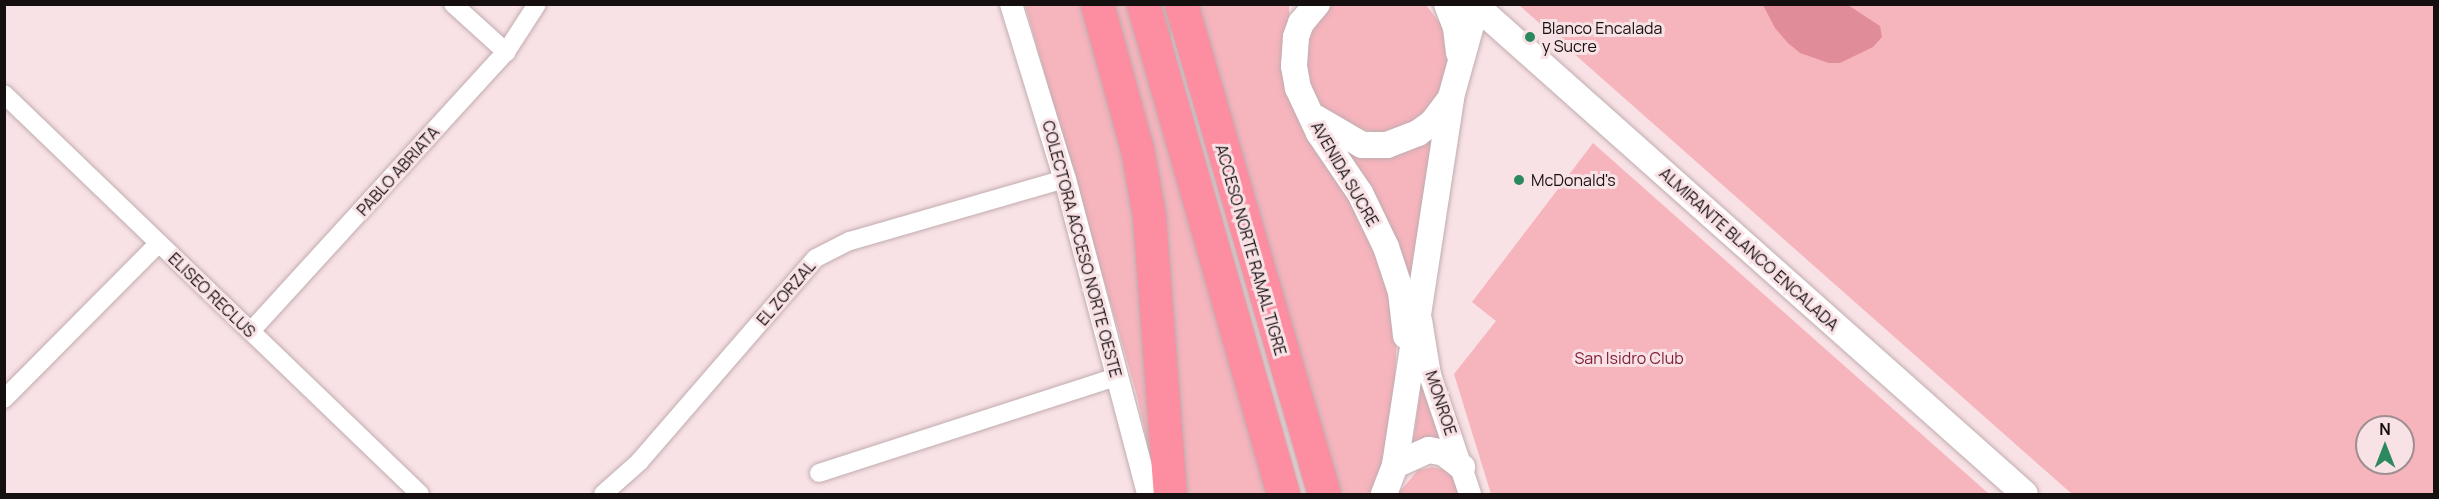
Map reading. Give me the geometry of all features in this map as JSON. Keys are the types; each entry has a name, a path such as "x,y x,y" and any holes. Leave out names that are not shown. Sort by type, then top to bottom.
{"highway":[{"path":"1097,4 1137,149 1149,216 1170,495"},
{"path":"1143,4 1283,495"},
{"name":"ACCESO NORTE RAMAL TIGRE","path":"1181,4 1324,495"}],"main road":[{"path":"1447,4 1456,28 1459,65"},
{"name":"AVENIDA SUCRE","path":"1384,495 1395,465 1406,375 1420,309 1451,98 1476,5"},
{"name":"ALMIRANTE BLANCO ENCALADA","path":"1476,5 2025,495"},
{"name":"AVENIDA SUCRE","path":"1307,11 1294,66 1298,88 1310,113 1360,193 1386,247 1406,322 1406,375"},
{"path":"1310,113 1326,127 1362,145 1387,145 1425,128 1451,98"},
{"path":"1395,465 1429,450 1444,453 1462,467"}],"street":[{"path":"453,4 506,52"},
{"name":"PABLO ABRIATA","path":"251,331 506,52 537,4"},
{"name":"COLECTORA ACCESO NORTE OESTE","path":"1011,4 1065,179 1148,495"},
{"name":"ELISEO RECLUS","path":"4,94 420,495"},
{"name":"EL ZORZAL","path":"603,495 639,462 816,258 850,241 1065,179"},
{"path":"4,399 159,243"},
{"name":"MONROE","path":"1420,309 1430,375 1470,495"},
{"path":"819,473 1117,377"}],"green space":[{"path":"1328,4 1426,5 1446,31 1451,66 1440,99 1414,124 1380,133 1345,126 1317,104 1304,71 1307,35"},
{"path":"1025,5 1087,5 1145,226 1155,476 1136,392"},
{"path":"1104,5 1133,5 1268,494 1185,494"},
{"path":"1154,5 1171,5 1171,494 1154,494"},
{"path":"1191,5 1289,5 1290,89 1386,265 1397,327 1394,405 1384,469 1374,494 1331,494"},
{"path":"1519,5 2434,5 2434,494 2072,494"},
{"path":"1438,138 1409,297 1337,146 1423,144"},
{"name":"San Isidro Club","path":"1593,143 1989,494 1491,494 1454,374 1496,321 1472,302"},
{"path":"1422,379 1444,438 1413,442"},
{"path":"1433,467 1449,471 1459,481 1465,494 1398,494 1418,470"}],"shaded area":[{"path":"1763,5 1848,5 1880,26 1882,37 1873,47 1840,63 1829,63 1800,53 1788,43 1775,28"}],"place":[{"name":"Blanco Encalada y Sucre","path":"1530,37"},
{"name":"McDonald's","path":"1519,180"}]}
